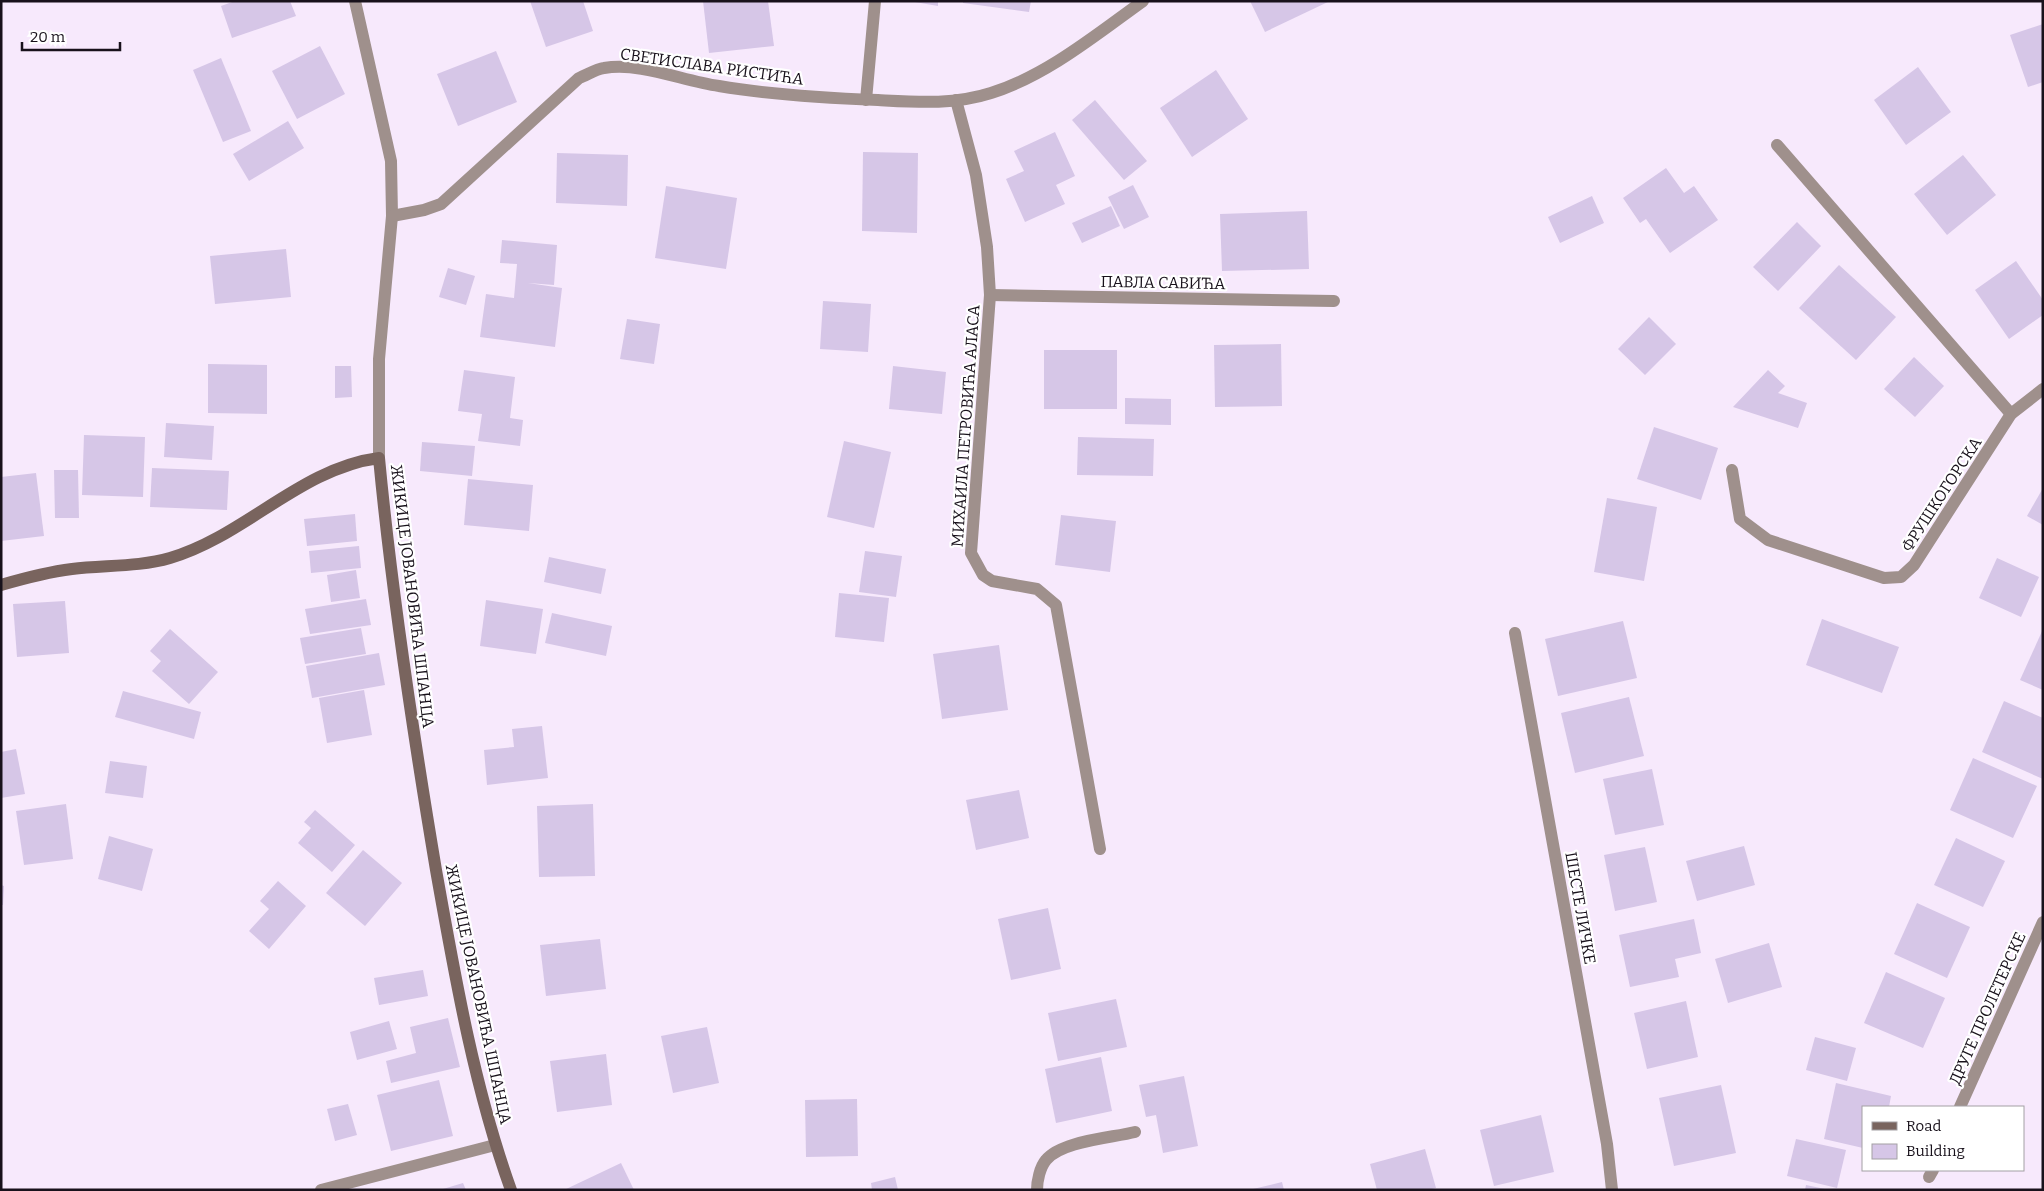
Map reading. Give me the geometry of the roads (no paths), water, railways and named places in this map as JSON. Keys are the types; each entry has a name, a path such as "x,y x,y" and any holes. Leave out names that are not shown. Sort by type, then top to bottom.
{"street":[{"name":"ЖИКИЦЕ ЈОВАНОВИЋА ШПАНЦА","path":"355,1 391,161 392,216 379,359 379,458 396,614 428,823 450,949 494,1145 511,1190"},
{"path":"866,100 875,1"},
{"name":"СВЕТИСЛАВА РИСТИЋА","path":"392,216 424,210 441,204 579,78 602,68 625,66 718,86 784,95 924,102 956,100 990,94 1017,83 1075,50 1143,1"},
{"name":"МИХАИЛА ПЕТРОВИЋА АЛАСА","path":"956,100 976,176 987,247 990,295 971,553 983,575 992,581 1037,589 1056,605 1100,849"},
{"path":"1777,145 2011,414"},
{"name":"ПАВЛА САВИЋА","path":"990,295 1334,301"},
{"name":"ФРУШКОГОРСКА","path":"1732,470 1740,519 1768,540 1884,578 1901,577 1914,565 2011,414 2043,390"},
{"path":"1,585 34,575 63,570 169,558 205,545 320,477 357,461 379,458"},
{"name":"ШЕСТЕ ЛИЧКЕ","path":"1515,633 1607,1144 1612,1190"},
{"name":"ДРУГЕ ПРОЛЕТЕРСКЕ","path":"1960,1106 2043,922"},
{"path":"1037,1190 1037,1180 1046,1160 1064,1148 1134,1132"},
{"path":"321,1190 494,1145"}]}
